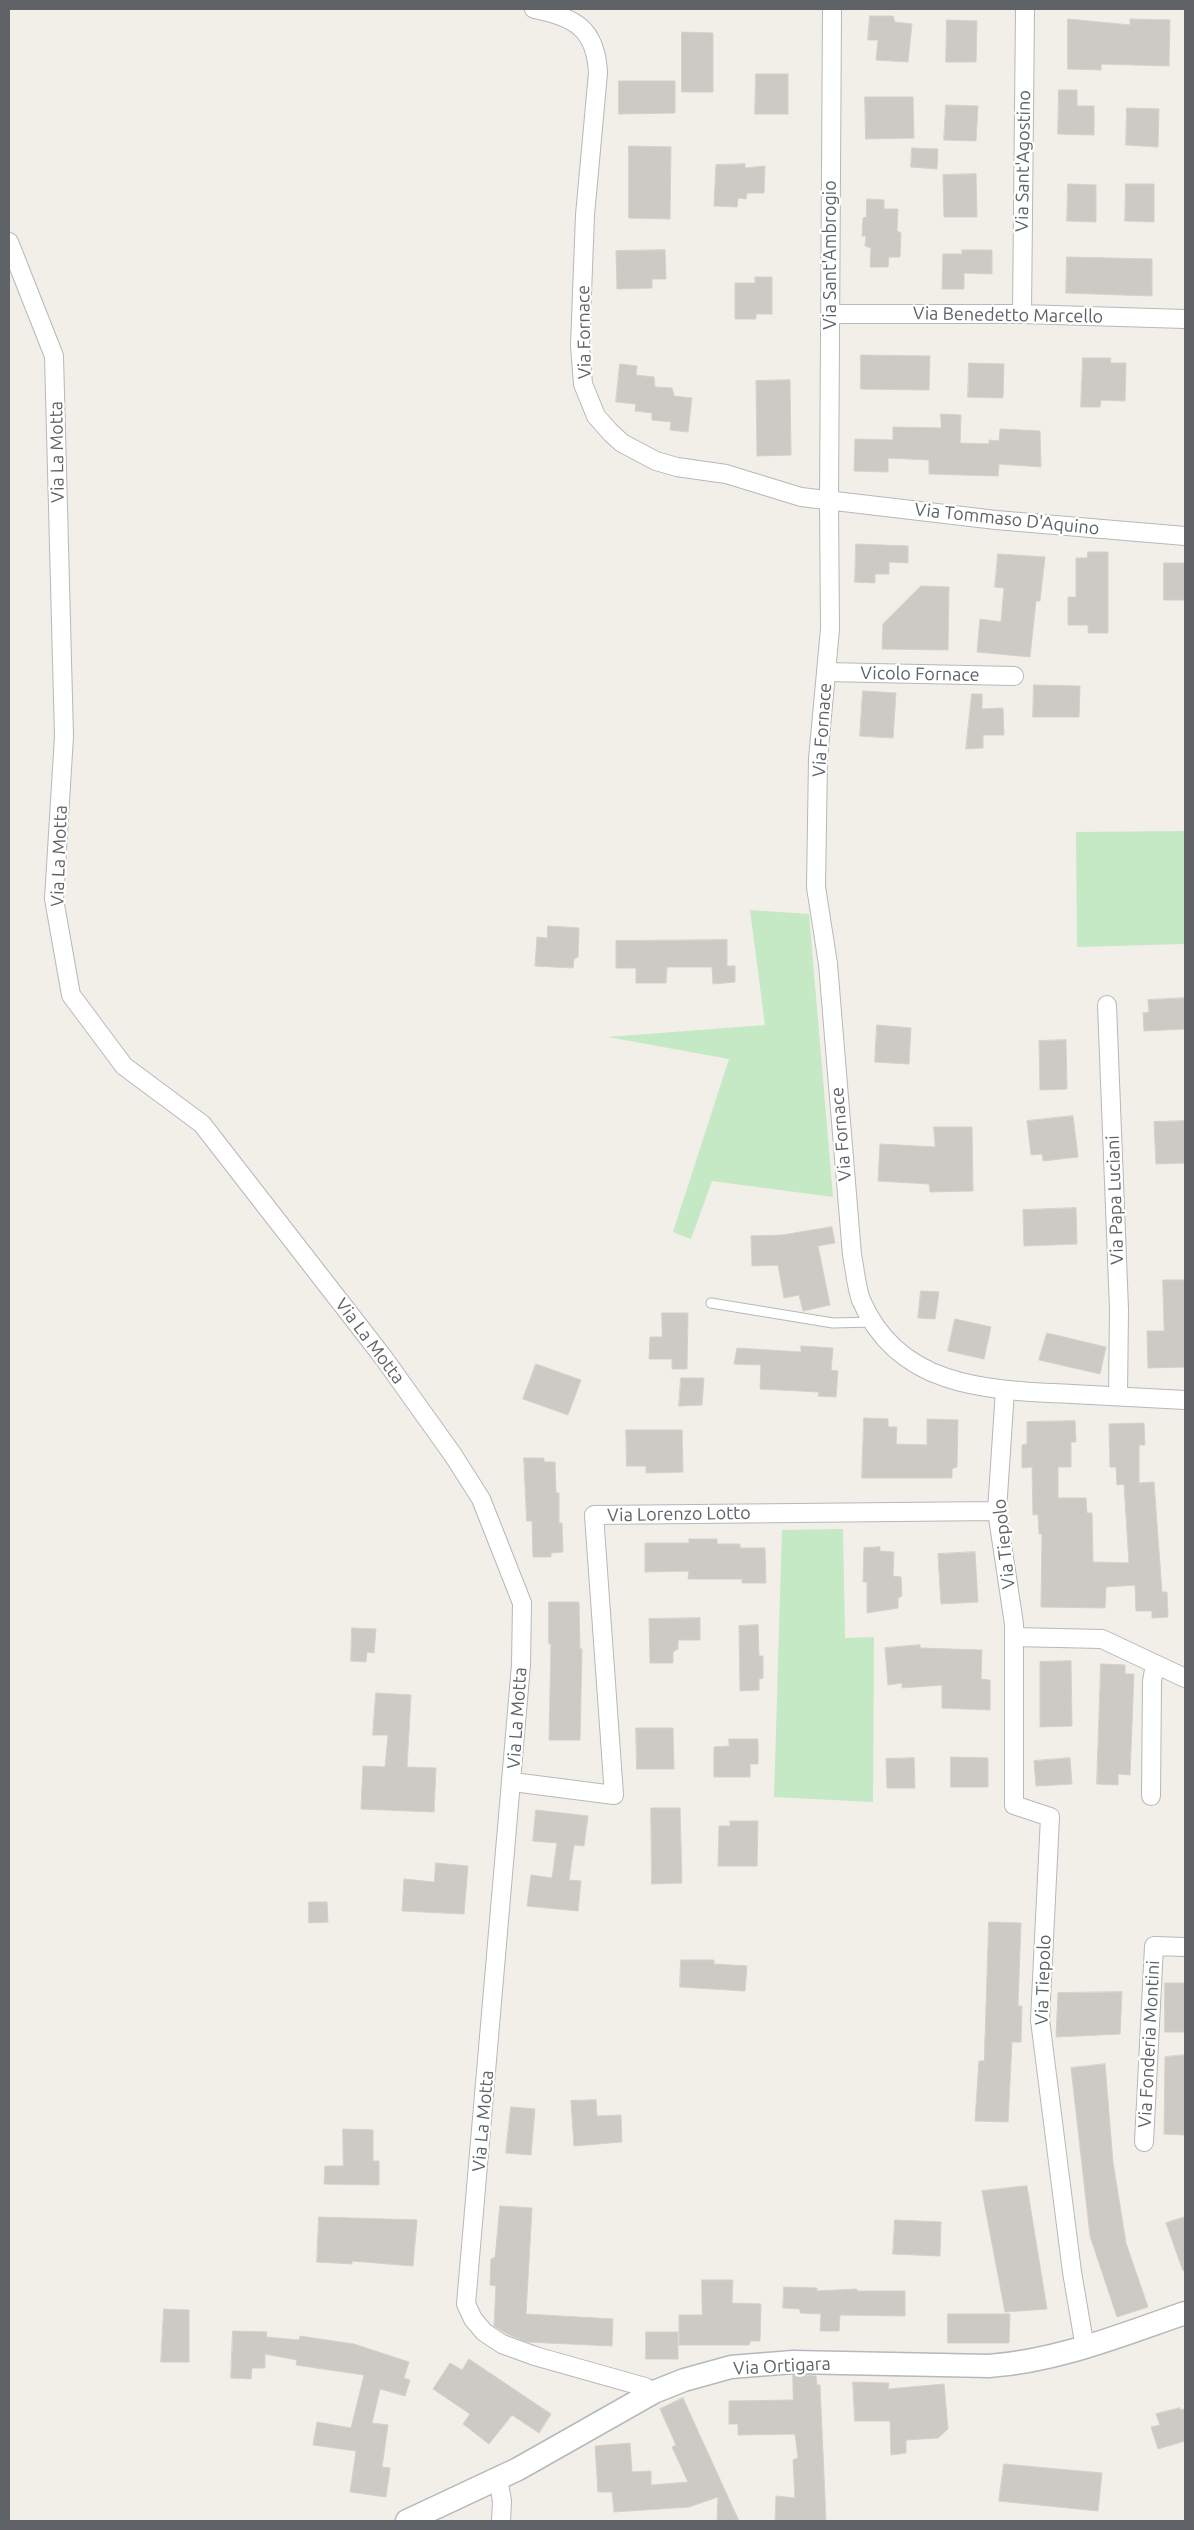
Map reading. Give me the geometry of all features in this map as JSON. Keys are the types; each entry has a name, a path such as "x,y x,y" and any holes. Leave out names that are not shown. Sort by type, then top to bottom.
{"street":[{"name":"Via Fornace","path":"534,9 556,13 578,25 592,39 597,55 598,73 585,215 580,346 582,384 596,416 611,434 622,443 656,461 677,468 726,474 801,497 829,501 830,629 818,759 816,887 828,964 852,1255 861,1299 874,1322 890,1344 912,1362 948,1379 989,1389 1185,1400"},
{"name":"Via Sant'Ambrogio","path":"829,501 832,9"},
{"name":"Via Sant'Agostino","path":"1022,314 1025,9"},
{"name":"Via La Motta","path":"9,242 54,356 64,736 54,899 71,995 124,1066 202,1124 383,1357 453,1455 481,1499 522,1603 522,1664 466,2304 473,2320 478,2326 502,2344 535,2356 645,2387 654,2392"},
{"name":"Via Benedetto Marcello","path":"830,314 1022,314 1185,319"},
{"name":"Via Tommaso D'Aquino","path":"829,501 996,520 1185,536"},
{"name":"Vicolo Fornace","path":"826,672 1014,676"},
{"name":"Via Papa Luciani","path":"1107,1005 1118,1290 1118,1396"},
{"name":"Via Tiepolo","path":"1005,1390 997,1511 1014,1636 1014,1805 1050,1817 1040,2020 1072,2272 1085,2348"},
{"name":"Via Lorenzo Lotto","path":"513,1782 614,1795 594,1514 997,1511"},
{"path":"1014,1636 1102,1639 1154,1664 1185,1675"},
{"path":"1151,1796 1154,1664"},
{"name":"Via Fonderia Montini","path":"1144,2142 1154,1946 1185,1947"},
{"name":"Via Ortigara","path":"407,2521 498,2478 654,2392 684,2380 731,2367 793,2362 989,2366 1043,2360 1085,2348 1185,2313"},
{"path":"498,2478 502,2500 501,2521"}],"lane":[{"path":"710,1303 833,1322 874,1322"}],"green space":[{"path":"1185,831 1185,944 1077,947 1076,832"},
{"path":"750,910 809,914 833,1197 712,1181 691,1239 673,1232 729,1059 608,1037 765,1025"},
{"path":"843,1529 845,1638 874,1637 873,1802 774,1797 782,1530"}],"building":[{"path":"870,16 893,16 895,22 912,24 908,62 876,60 878,40 868,40"},
{"path":"1068,19 1130,25 1130,19 1170,20 1169,66 1101,64 1101,70 1068,69"},
{"path":"947,20 977,21 976,62 946,62"},
{"path":"682,32 713,33 713,92 682,92"},
{"path":"756,74 788,74 788,114 755,114"},
{"path":"619,81 675,81 675,113 619,114"},
{"path":"1059,90 1077,90 1077,106 1094,106 1094,135 1058,134"},
{"path":"865,97 913,97 914,138 866,139"},
{"path":"946,105 978,106 976,141 944,140"},
{"path":"1127,108 1159,109 1158,147 1126,145"},
{"path":"629,146 671,147 670,219 629,218"},
{"path":"912,148 938,149 937,169 911,167"},
{"path":"745,164 745,168 765,166 764,193 747,193 746,199 738,198 737,207 714,206 716,165"},
{"path":"976,174 977,217 944,217 943,175"},
{"path":"1068,184 1096,185 1096,222 1067,221"},
{"path":"1126,184 1154,184 1154,222 1125,221"},
{"path":"867,199 884,200 884,209 898,209 897,231 901,233 900,257 889,257 888,267 870,267 871,248 865,246 866,236 862,236"},
{"path":"665,250 666,279 652,279 652,288 617,289 616,251"},
{"path":"962,250 992,250 992,274 964,273 964,289 942,289 943,254 962,254"},
{"path":"1067,257 1152,259 1152,296 1066,293"},
{"path":"755,277 772,277 772,314 756,314 756,319 735,319 735,283 755,283"},
{"path":"861,355 930,356 929,390 861,389"},
{"path":"1083,358 1111,358 1110,363 1126,363 1125,401 1101,400 1100,407 1081,407"},
{"path":"969,363 1004,364 1003,398 968,397"},
{"path":"620,364 637,366 636,375 654,377 655,387 672,388 674,396 692,398 688,432 670,430 671,422 652,420 652,413 635,411 636,404 616,402"},
{"path":"790,380 791,455 757,456 756,381"},
{"path":"941,414 961,415 960,443 989,444 989,440 999,441 1000,429 1040,431 1041,467 999,464 998,476 929,474 929,460 888,458 888,472 854,471 855,439 893,440 893,427 941,428"},
{"path":"856,544 908,546 908,563 889,562 889,574 875,574 875,583 855,582"},
{"path":"1088,552 1108,552 1108,633 1088,633 1088,625 1068,625 1068,597 1076,597 1076,558 1087,558"},
{"path":"998,554 1045,557 1040,601 1036,601 1030,657 977,652 980,619 1001,622 1004,588 995,587"},
{"path":"1164,563 1185,563 1185,600 1164,600"},
{"path":"921,586 949,587 948,650 882,649 883,624"},
{"path":"1034,685 1080,686 1079,717 1033,717"},
{"path":"863,691 896,693 893,738 860,736"},
{"path":"972,694 982,694 982,709 1003,708 1004,735 983,735 983,748 966,749"},
{"path":"548,926 579,928 578,957 574,959 573,968 535,966 537,937 547,938"},
{"path":"727,940 727,966 735,966 735,982 713,984 712,967 667,967 666,983 636,983 636,968 616,968 616,941"},
{"path":"1185,998 1185,1029 1144,1031 1143,1013 1149,1012 1148,1000"},
{"path":"877,1025 911,1028 909,1064 875,1062"},
{"path":"1066,1040 1067,1089 1040,1090 1039,1041"},
{"path":"1073,1116 1078,1157 1043,1161 1042,1154 1031,1155 1027,1121"},
{"path":"1185,1121 1185,1163 1156,1164 1154,1122"},
{"path":"934,1127 972,1127 973,1191 930,1192 929,1184 878,1181 880,1144 935,1147"},
{"path":"1076,1208 1077,1244 1024,1246 1023,1210"},
{"path":"832,1227 835,1243 818,1246 830,1305 803,1311 799,1295 784,1298 778,1265 752,1266 751,1236 782,1235"},
{"path":"1163,1280 1185,1280 1185,1367 1148,1368 1147,1331 1164,1331"},
{"path":"921,1291 939,1292 935,1319 918,1318"},
{"path":"662,1313 688,1313 687,1369 672,1369 672,1359 649,1359 650,1337 662,1337"},
{"path":"955,1319 991,1327 984,1359 948,1351"},
{"path":"1047,1333 1106,1347 1100,1374 1039,1360"},
{"path":"801,1346 833,1348 831,1370 838,1371 836,1397 818,1396 819,1392 760,1389 761,1365 734,1364 737,1348 801,1352"},
{"path":"536,1364 581,1380 568,1415 523,1399"},
{"path":"681,1378 704,1378 702,1405 679,1406"},
{"path":"864,1418 888,1419 888,1427 897,1427 896,1444 927,1445 927,1419 958,1420 957,1467 952,1469 952,1478 862,1478"},
{"path":"1075,1421 1076,1442 1071,1442 1071,1467 1058,1467 1058,1498 1086,1498 1087,1513 1092,1513 1093,1562 1129,1563 1124,1484 1117,1485 1116,1467 1110,1467 1109,1424 1144,1423 1145,1445 1139,1445 1139,1483 1154,1482 1162,1592 1167,1592 1168,1617 1152,1618 1152,1611 1136,1611 1135,1585 1106,1587 1105,1608 1041,1607 1042,1534 1039,1534 1038,1514 1033,1515 1032,1467 1022,1468 1022,1445 1027,1444 1027,1422"},
{"path":"626,1430 682,1430 683,1472 646,1473 646,1466 627,1466"},
{"path":"524,1458 544,1458 544,1462 555,1462 556,1493 559,1493 559,1523 562,1523 563,1552 551,1553 551,1557 533,1557 532,1521 527,1521"},
{"path":"689,1539 717,1539 717,1544 740,1544 740,1548 765,1548 766,1583 742,1583 742,1579 688,1579 689,1571 645,1572 645,1543 689,1543"},
{"path":"880,1547 880,1551 894,1552 893,1576 901,1577 902,1596 898,1598 898,1608 867,1613 867,1582 863,1582 864,1548"},
{"path":"975,1552 978,1602 941,1604 938,1554"},
{"path":"549,1602 579,1602 580,1649 582,1649 580,1740 549,1740 551,1644 549,1644"},
{"path":"700,1618 700,1640 678,1640 678,1649 673,1652 673,1663 650,1663 649,1619"},
{"path":"758,1625 759,1656 763,1656 763,1678 759,1679 759,1690 740,1691 739,1626"},
{"path":"352,1628 376,1629 374,1653 367,1652 366,1662 351,1661"},
{"path":"920,1645 920,1648 982,1650 981,1679 990,1680 990,1710 942,1708 942,1685 902,1688 902,1683 888,1685 885,1648"},
{"path":"1071,1661 1072,1726 1040,1727 1040,1662"},
{"path":"1101,1664 1125,1665 1125,1674 1134,1674 1130,1775 1118,1774 1118,1785 1097,1784"},
{"path":"376,1693 411,1695 407,1767 436,1768 434,1812 361,1809 363,1766 385,1767 388,1735 373,1735"},
{"path":"636,1728 673,1728 674,1769 637,1769"},
{"path":"729,1739 758,1739 758,1764 750,1764 750,1777 714,1777 714,1747 729,1746"},
{"path":"951,1757 988,1758 988,1787 951,1787"},
{"path":"914,1758 915,1788 887,1788 886,1759"},
{"path":"1070,1758 1072,1784 1036,1786 1034,1761"},
{"path":"651,1808 680,1808 682,1883 652,1884"},
{"path":"536,1810 588,1816 584,1846 574,1845 569,1880 581,1881 578,1911 527,1906 531,1875 552,1878 557,1843 533,1841"},
{"path":"730,1821 758,1821 757,1866 718,1866 719,1826 730,1826"},
{"path":"436,1863 468,1866 464,1914 402,1911 404,1879 434,1882"},
{"path":"309,1902 327,1902 328,1922 309,1923"},
{"path":"989,1922 1021,1923 1018,2006 1022,2006 1021,2042 1012,2042 1008,2122 975,2121 979,2061 984,2061"},
{"path":"681,1960 714,1960 714,1964 747,1966 745,1991 680,1987"},
{"path":"1165,1983 1185,1983 1185,2032 1165,2032"},
{"path":"1122,1992 1120,2034 1056,2037 1058,1993"},
{"path":"1185,2055 1185,2135 1164,2134 1165,2057"},
{"path":"1105,2064 1113,2162 1126,2243 1148,2307 1117,2317 1090,2236 1071,2068"},
{"path":"596,2100 597,2116 621,2115 622,2142 574,2146 571,2101"},
{"path":"511,2107 535,2109 531,2155 506,2153"},
{"path":"343,2129 373,2130 373,2161 379,2161 379,2185 324,2184 325,2166 343,2166"},
{"path":"1027,2186 1047,2309 1005,2312 982,2191"},
{"path":"500,2206 532,2208 526,2314 613,2319 612,2346 527,2342 507,2334 494,2326 496,2286 490,2285 491,2259 495,2257"},
{"path":"319,2217 417,2220 413,2266 352,2261 352,2264 317,2262"},
{"path":"1185,2217 1185,2270 1183,2271 1166,2223"},
{"path":"895,2220 941,2222 940,2256 893,2254"},
{"path":"702,2280 733,2280 732,2303 761,2304 760,2341 751,2341 749,2345 679,2345 679,2315 702,2315"},
{"path":"784,2287 817,2288 817,2291 857,2289 857,2291 905,2291 905,2316 840,2315 839,2331 820,2331 821,2314 800,2313 800,2309 783,2308"},
{"path":"164,2309 189,2310 189,2362 161,2362"},
{"path":"948,2314 1010,2314 1009,2343 948,2343"},
{"path":"233,2331 267,2332 266,2337 299,2340 300,2336 354,2344 409,2362 404,2378 410,2380 405,2396 380,2389 372,2423 388,2425 382,2467 390,2468 386,2497 350,2492 356,2451 313,2445 317,2422 351,2428 364,2375 296,2365 297,2360 265,2354 265,2368 252,2368 251,2379 231,2378"},
{"path":"646,2332 678,2332 678,2359 646,2359"},
{"path":"469,2359 551,2414 539,2433 512,2415 489,2444 463,2424 470,2414 433,2389 450,2363 462,2370"},
{"path":"793,2375 816,2376 817,2385 820,2385 826,2521 775,2521 776,2496 795,2498 793,2460 798,2458 795,2434 738,2435 738,2424 729,2424 729,2401 793,2400"},
{"path":"853,2382 889,2383 888,2389 944,2384 948,2429 938,2438 906,2440 906,2453 891,2455 890,2421 855,2421"},
{"path":"683,2398 739,2521 717,2521 718,2497 689,2507 614,2512 612,2492 598,2492 595,2446 630,2443 632,2472 651,2471 651,2485 688,2482 672,2447 676,2445 660,2409"},
{"path":"1180,2408 1180,2410 1185,2409 1185,2441 1158,2449 1151,2427 1160,2425 1156,2414"},
{"path":"1004,2464 1102,2473 1098,2511 999,2501"}]}
